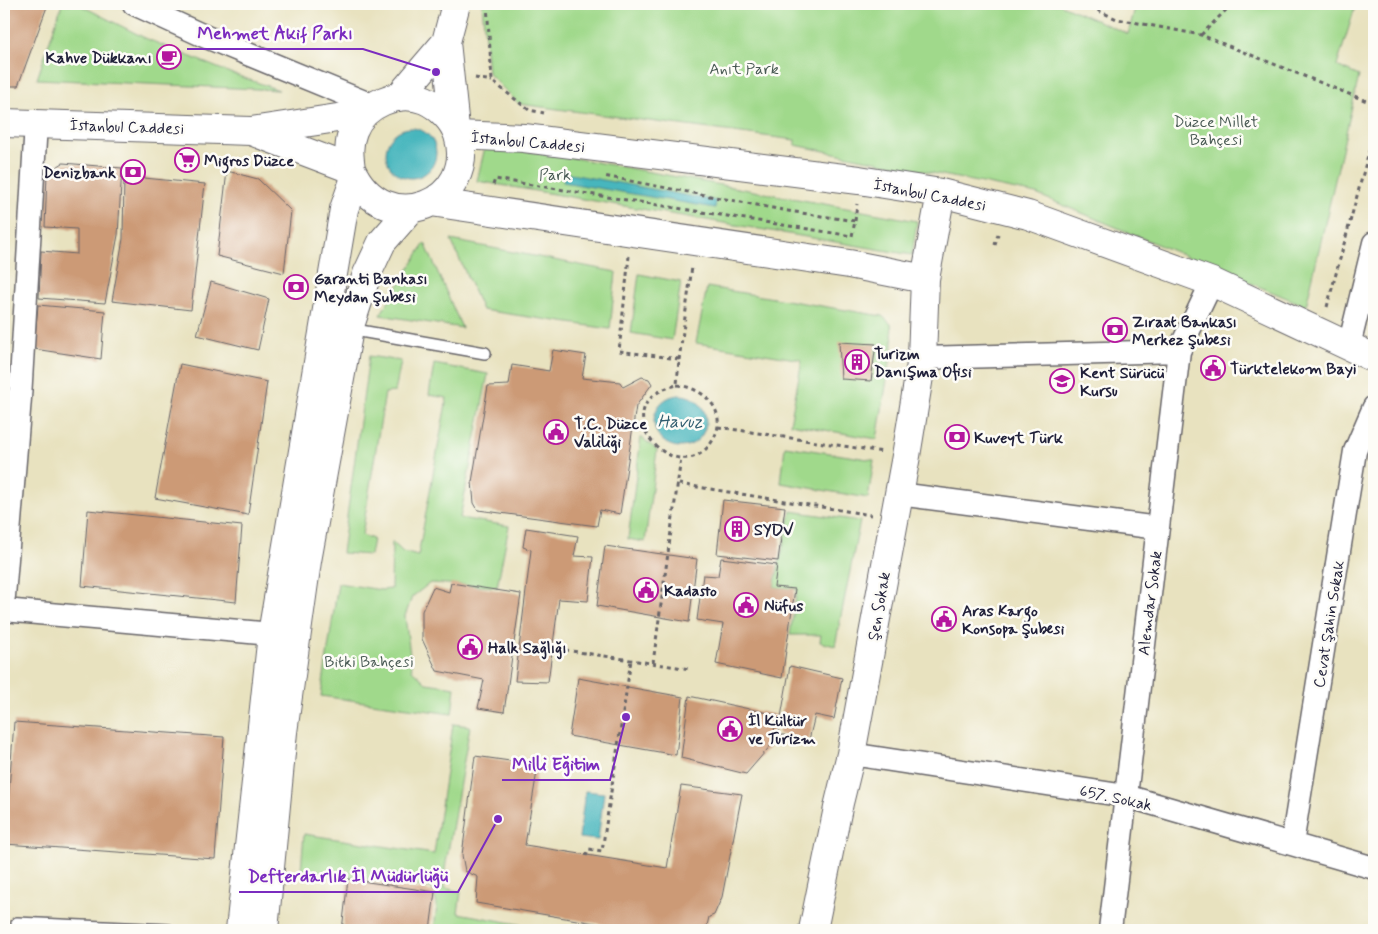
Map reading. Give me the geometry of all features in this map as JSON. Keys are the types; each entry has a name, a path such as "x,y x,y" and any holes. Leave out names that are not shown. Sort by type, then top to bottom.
{"main road":[{"path":"264,930 286,713 307,561 349,329 367,274 382,242 421,206 445,192 456,178 461,162 461,144 457,132 446,42 456,4"},
{"path":"446,42 353,130 348,149 353,173 359,186 374,200 392,208 421,206 632,232 849,264 925,279"},
{"path":"251,131 379,105 425,100 443,111 457,132"},
{"name":"İstanbul Caddesi","path":"4,122 251,131"},
{"path":"251,131 353,173"},
{"name":"İstanbul Caddesi","path":"457,132 524,138 859,180 941,193 1028,214 1212,282 1374,358"},
{"path":"240,930 272,634 344,209 353,173"},
{"name":"Şen Sokak","path":"813,930 851,754 906,456 922,358 925,279 941,193"}],"street":[{"path":"134,4 204,36 379,105"},
{"path":"4,596 12,397 36,123"},
{"path":"1349,346 1374,243"},
{"name":"Alemdar Sokak","path":"1110,930 1179,351 1212,282"},
{"path":"922,358 1179,351"},
{"name":"Cevat Şahin Sokak","path":"1292,844 1356,451 1374,407"},
{"path":"896,506 1158,528"},
{"path":"4,610 272,634"},
{"name":"657. Sokak","path":"851,754 1126,796 1374,868"}],"lane":[{"path":"349,329 485,353"},
{"path":"17,923 169,930"}],"path":[{"path":"1083,4 1117,19 1200,35 1374,104"},
{"path":"1200,35 1232,4"},
{"path":"1325,313 1374,133"},
{"path":"495,179 852,236 855,221 788,211 598,174"},
{"path":"632,232 619,351 679,359"},
{"path":"678,369 695,241"},
{"path":"677,385 679,359"},
{"path":"677,385 696,389 712,402 717,414 718,427 714,439 706,450 695,457 681,458 661,451 654,445 642,425 643,414 652,398 666,388 677,385"},
{"path":"718,427 906,456"},
{"path":"653,663 679,484 681,458"},
{"path":"679,484 896,506"},
{"path":"565,650 690,669"},
{"path":"586,856 589,849 602,851 631,660"}],"green space":[{"path":"62,4 78,4 145,38 230,73 279,90 37,79"},
{"name":"Düzce Millet Bahçesi","path":"482,4 1059,4 1128,34 1136,4 1356,4 1337,66 1359,76 1306,306 1036,194 795,145 795,140 519,104 488,73"},
{"name":"Park","path":"485,147 552,154 917,221 912,255 477,181"},
{"path":"451,240 616,272 610,329 482,310"},
{"path":"425,243 462,328 380,315"},
{"path":"639,274 681,282 672,340 631,333"},
{"path":"707,287 882,316 891,324 893,344 877,439 790,424 802,360 696,343"},
{"path":"369,356 401,361 395,392 385,393 362,535 373,539 370,555 342,553"},
{"name":"Bitki Bahçesi","path":"434,364 488,374 460,518 509,526 497,587 430,583 412,597 405,616 412,670 426,683 455,687 452,714 321,696 338,583 381,590 391,589 392,542 403,552 418,556 447,398 429,395"},
{"path":"641,437 657,450 645,542 628,539"},
{"path":"785,446 874,460 868,498 781,483"},
{"path":"791,511 860,521 835,646 820,642 821,635 790,635 797,589 774,587"},
{"path":"453,724 470,726 445,869 445,888 461,892 458,913 550,930 434,930 437,905 432,888 301,870 304,834 434,854"}],"water":[{"path":"406,128 416,128 429,135 436,148 436,158 429,171 416,178 406,178 397,174 390,167 386,158 386,148 390,139 397,132"},
{"path":"565,173 716,201 715,208 563,182"},
{"name":"Havuz","path":"680,395 690,397 698,403 704,411 706,421 704,431 698,439 690,445 680,447 670,445 662,439 656,431 654,421 656,411 662,403 670,397"},
{"path":"585,791 604,793 598,840 579,838"}],"building":[{"path":"4,4 48,4 18,86 4,86"},
{"path":"63,163 122,168 118,235 105,303 39,298 41,251 77,254 77,229 45,227 47,173"},
{"path":"227,171 258,179 291,211 284,273 217,256"},
{"path":"124,176 205,184 191,310 112,301 123,239"},
{"path":"211,282 269,299 258,350 197,335"},
{"path":"38,305 105,311 101,359 34,349"},
{"name":"Turizm Danışma Ofisi","path":"839,342 876,344 871,381 841,379"},
{"name":"T.C. Düzce Valiliği","path":"553,350 586,355 582,378 620,382 623,387 642,377 649,379 652,384 636,406 620,514 600,510 597,526 478,510 474,503 472,482 488,386 509,385 512,365 549,371"},
{"path":"180,364 267,382 248,515 155,498"},
{"path":"723,500 785,507 778,561 717,554"},
{"path":"88,510 242,526 236,602 82,586"},
{"path":"526,528 578,536 574,556 593,557 588,601 559,599 548,682 515,681 531,550 523,547"},
{"name":"Kadasto","path":"605,546 697,559 689,622 597,606"},
{"name":"Nüfus","path":"721,558 777,565 774,587 795,589 782,678 716,664 723,624 697,620 703,575 718,576"},
{"name":"Halk Sağlığı","path":"451,583 521,594 504,712 478,708 484,680 437,671 422,639 422,611 433,587 449,592"},
{"path":"790,666 842,678 834,719 815,715 809,740 778,734"},
{"path":"578,678 683,697 676,755 569,736"},
{"name":"İl Kültür ve Turizm","path":"689,696 777,715 772,744 746,774 681,758"},
{"path":"14,722 224,737 215,859 5,844"},
{"path":"475,756 538,765 525,845 667,868 681,786 742,794 722,897 714,915 709,917 706,930 636,930 476,903 478,877 465,871 462,855"},
{"path":"348,879 435,892 430,930 342,930"}],"place":[{"name":"Kahve Dükkanı","path":"169,57"},
{"name":"Mehmet Akif Parkı","path":"436,72"},
{"name":"Migros Düzce","path":"187,160"},
{"name":"Denizbank","path":"133,172"},
{"name":"Garanti Bankası Meydan Şubesi","path":"296,287"},
{"name":"Zıraat Bankası Merkez Şubesi","path":"1115,330"},
{"name":"Turizm Danışma Ofisi","path":"857,362"},
{"name":"Türktelekom Bayi","path":"1213,368"},
{"name":"Kent Sürücü Kursu","path":"1062,381"},
{"name":"T.C. Düzce Valiliği","path":"556,432"},
{"name":"Kuveyt Türk","path":"957,437"},
{"name":"SYDV","path":"737,529"},
{"name":"Kadasto","path":"646,590"},
{"name":"Nüfus","path":"746,605"},
{"name":"Aras Kargo Konsopa Şubesi","path":"944,619"},
{"name":"Halk Sağlığı","path":"470,647"},
{"name":"Milli Eğitim","path":"626,717"},
{"name":"İl Kültür ve Turizm","path":"730,729"},
{"name":"Defterdarlık İl Müdürlüğü","path":"498,819"}],"park label":[{"name":"Anıt Park","path":"744,68"}]}
